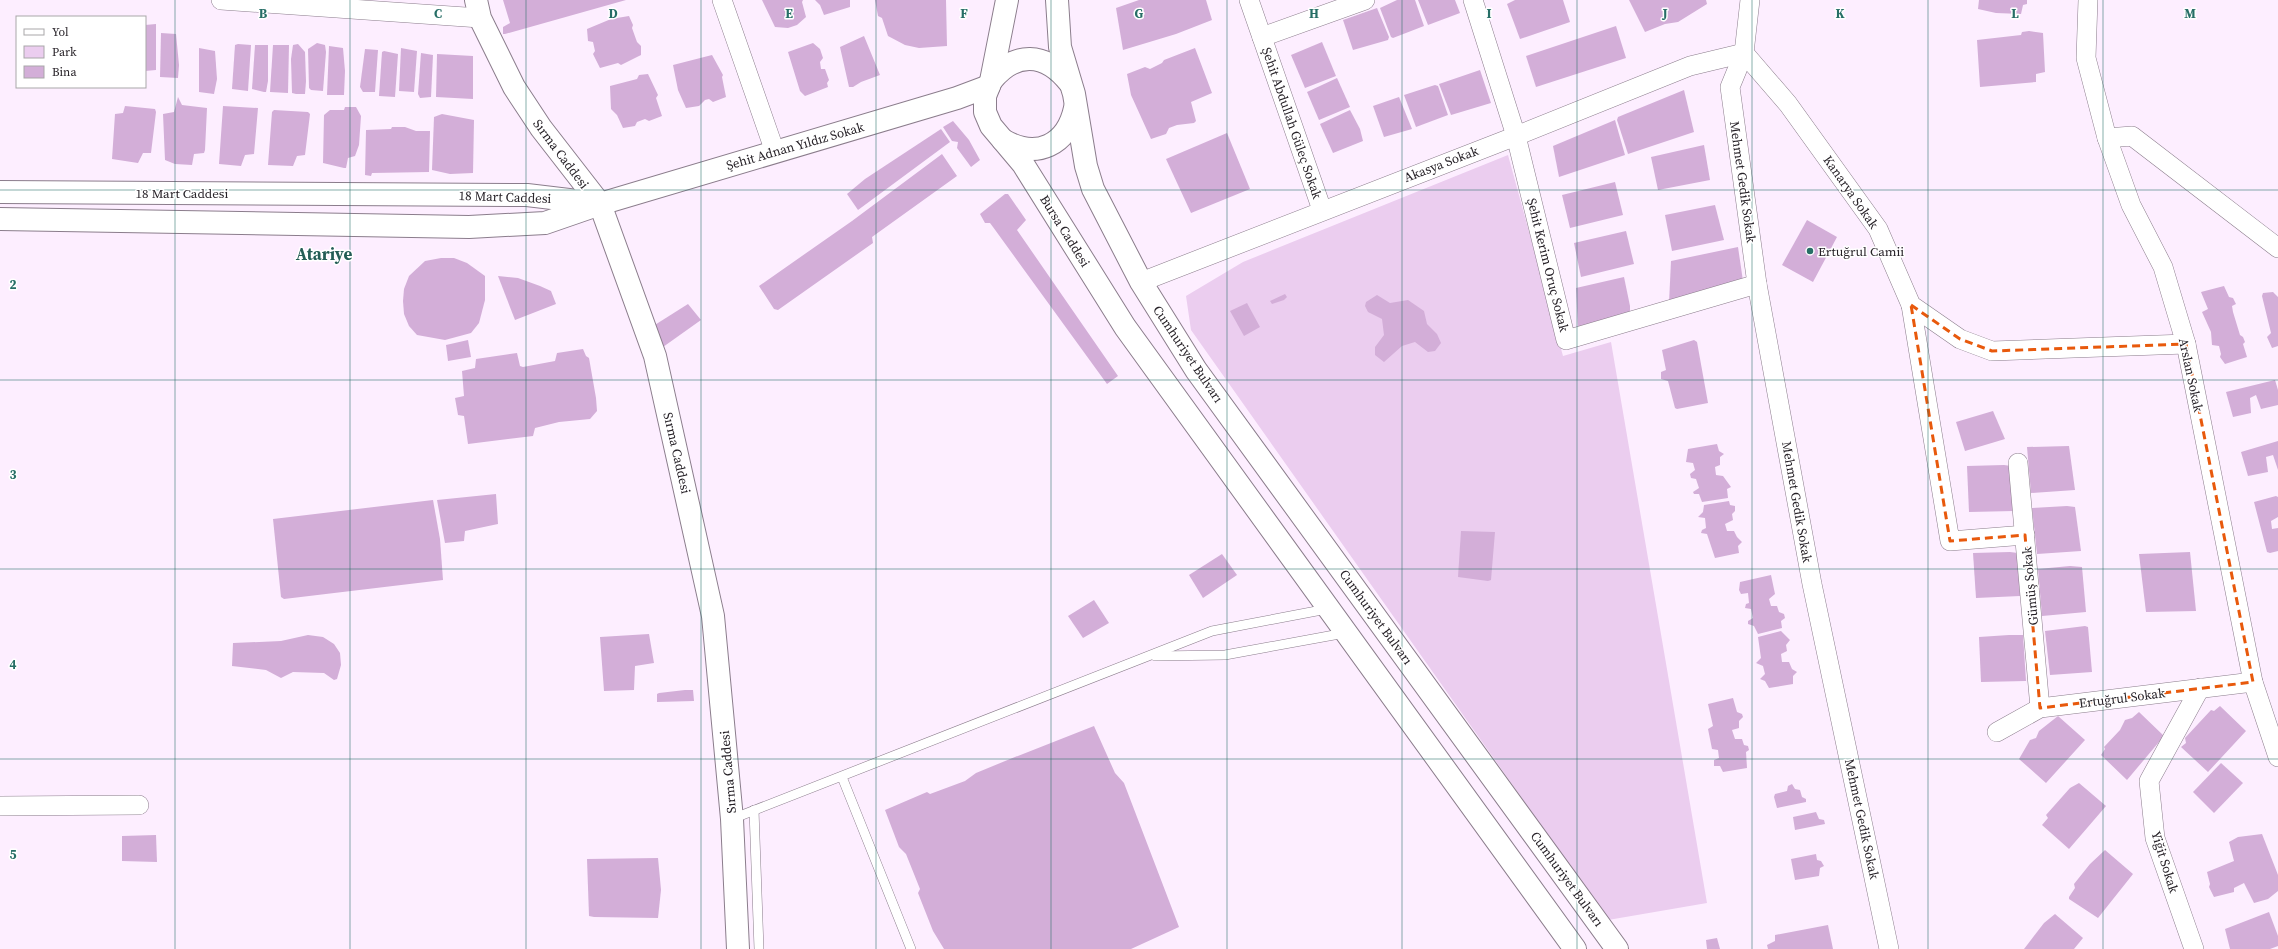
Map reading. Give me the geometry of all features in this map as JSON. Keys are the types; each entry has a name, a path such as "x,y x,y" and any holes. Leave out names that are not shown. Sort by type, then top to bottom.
{"street":[{"path":"221,0 478,9"},
{"path":"722,0 775,152"},
{"name":"Bursa Caddesi","path":"1007,0 990,83 985,96 985,112 991,126 1023,164 1125,327 1327,609"},
{"name":"Bursa Caddesi","path":"1057,0 1060,47 1069,82 1074,94 1075,108 1086,166 1093,189 1141,282"},
{"name":"Şehit Abdullah Güleç Sokak","path":"1249,0 1322,210"},
{"name":"Şehit Abdullah Güleç Sokak","path":"1262,37 1365,0"},
{"name":"Şehit Kerim Oruç Sokak","path":"1473,0 1516,136 1566,340 1757,284"},
{"name":"Mehmet Gedik Sokak","path":"1750,0 1744,53 1730,87 1757,284 1812,584 1889,949"},
{"name":"Arslan Sokak","path":"2088,0 2086,58 2107,138 2131,205 2163,267 2186,344 2253,682 2278,757"},
{"name":"Sırma Caddesi","path":"478,9 514,87 541,128 600,204 655,356 712,609 732,818 738,949"},
{"name":"Akasya Sokak","path":"1141,282 1322,210 1516,136 1690,66 1744,53"},
{"name":"Kanarya Sokak","path":"1744,53 1788,104 1878,229 1911,305 1950,541 2025,535"},
{"name":"Bursa Caddesi","path":"990,83 999,71 1010,63 1023,59 1037,59 1050,64 1061,72 1069,82"},
{"name":"Şehit Adnan Yıldız Sokak","path":"600,204 957,98 990,83"},
{"name":"Bursa Caddesi","path":"1001,138 1014,146 1028,149 1042,148 1055,142 1065,133 1072,120 1075,108"},
{"path":"2107,138 2132,136 2278,248"},
{"name":"18 Mart Caddesi","path":"0,192 527,195 600,204"},
{"name":"18 Mart Caddesi","path":"0,219 468,227 544,223 600,204"},
{"name":"Cumhuriyet Bulvarı","path":"1141,282 1196,370 1617,949"},
{"path":"1911,305 1960,339 1992,351 2186,344"},
{"name":"Gümüş Sokak","path":"2018,463 2040,708"},
{"path":"1327,609 1575,949"},
{"name":"Ertuğrul Sokak","path":"1997,732 2040,708 2253,682"},
{"name":"Yiğit Sokak","path":"2194,949 2155,838 2149,782 2200,688"},
{"path":"0,806 139,805"}],"lane":[{"path":"732,818 842,777 1212,631 1327,609"},
{"path":"1148,656 1225,655 1345,633"},
{"path":"842,777 911,949"},
{"path":"754,810 759,949"}],"highlighted area":[{"path":"1911,305 1960,339 1992,351 2186,344 2253,682 2040,708 2025,535 1950,541"}],"green space":[{"path":"1508,155 1563,356 1611,342 1707,903 1608,920 1191,330 1186,296 1243,262"}],"building":[{"path":"503,0 626,0 503,34 503,27 510,23"},
{"path":"762,0 803,0 802,2 806,17 797,25 788,28 775,27"},
{"path":"815,0 850,0 850,7 824,15 820,5"},
{"path":"875,0 946,0 947,46 919,48 905,45 888,36 882,18 878,16"},
{"path":"1139,0 1206,0 1212,20 1176,34 1123,50 1116,8"},
{"path":"1397,0 1415,0 1424,26 1393,38 1391,37 1380,8"},
{"path":"1418,0 1455,0 1460,13 1428,25"},
{"path":"1515,0 1563,0 1570,22 1520,39 1507,4"},
{"path":"1629,0 1706,0 1707,4 1678,22 1665,24 1645,32"},
{"path":"1979,0 2027,0 2027,4 2023,5 2021,14 1996,13 1978,9"},
{"path":"1377,8 1389,37 1388,40 1353,50 1343,20"},
{"path":"629,16 637,42 641,46 641,55 621,65 618,63 600,68 593,54 595,51 593,42 588,41 587,29 611,19"},
{"path":"156,24 156,70 146,71 146,25"},
{"path":"1616,26 1626,58 1536,87 1526,56"},
{"path":"2029,31 2043,33 2045,72 2036,74 2036,82 1980,87 1977,40 2021,35 2022,32"},
{"path":"161,33 176,34 179,65 178,78 160,77"},
{"path":"864,36 880,75 861,82 853,87 849,87 840,47"},
{"path":"1322,42 1336,76 1305,88 1291,55"},
{"path":"317,43 325,45 326,52 323,91 311,90 309,88 308,49"},
{"path":"813,43 820,49 823,58 820,62 821,69 825,69 829,80 827,83 828,87 805,96 800,91 788,52"},
{"path":"298,44 305,52 305,94 292,93 291,59 293,45"},
{"path":"235,45 251,45 248,91 232,89"},
{"path":"255,45 268,45 268,81 266,92 252,89"},
{"path":"273,45 289,45 288,93 270,92"},
{"path":"329,46 343,48 345,71 344,95 327,95"},
{"path":"199,48 215,51 217,79 214,94 199,92"},
{"path":"401,48 417,51 414,92 399,91"},
{"path":"1195,48 1212,93 1191,102 1196,121 1194,123 1177,125 1169,128 1166,134 1151,139 1131,95 1127,74 1145,67 1150,69 1162,63 1164,60"},
{"path":"365,49 378,50 375,92 363,92 360,87"},
{"path":"384,51 398,54 395,97 379,96 382,52"},
{"path":"421,53 433,55 431,97 420,98 418,94"},
{"path":"437,54 473,56 473,99 436,97"},
{"path":"712,55 723,75 722,77 726,97 713,102 709,99 705,100 699,106 686,108 678,90 673,65"},
{"path":"1480,70 1491,103 1451,115 1439,84"},
{"path":"648,74 658,95 656,98 662,116 649,121 645,119 637,122 635,126 623,128 617,115 611,109 610,86 637,79 639,75"},
{"path":"1337,78 1350,107 1319,120 1307,92"},
{"path":"1435,85 1438,86 1448,115 1416,127 1404,95"},
{"path":"1684,90 1694,132 1628,154 1617,120 1618,117"},
{"path":"178,97 182,105 207,108 205,150 204,153 194,154 192,165 175,164 165,160 163,114 174,112"},
{"path":"1399,97 1412,129 1384,137 1373,106"},
{"path":"125,106 155,109 156,112 151,153 143,153 138,163 112,159 115,114 123,113"},
{"path":"223,106 258,108 254,154 245,155 241,166 219,164"},
{"path":"345,107 356,107 361,116 359,145 355,156 348,158 346,168 344,168 323,163 324,115 330,110 344,110"},
{"path":"274,110 308,112 310,114 305,155 297,156 293,166 268,165 272,112"},
{"path":"1350,110 1360,129 1363,141 1333,153 1320,124"},
{"path":"442,114 474,120 473,173 450,174 432,170 434,117"},
{"path":"1615,120 1625,155 1559,177 1553,146"},
{"path":"953,121 969,140 980,160 971,167 957,148 958,142 952,141 943,127"},
{"path":"392,127 405,127 416,131 430,131 429,172 372,173 371,176 365,175 366,130 391,129"},
{"path":"941,129 950,142 858,210 847,194 865,179"},
{"path":"1227,133 1250,189 1191,213 1166,159"},
{"path":"1704,145 1710,180 1658,190 1651,157"},
{"path":"942,154 957,176 872,237 873,243 778,310 774,309 759,286 852,221"},
{"path":"1615,182 1623,215 1570,228 1562,195"},
{"path":"1005,194 1008,194 1026,220 1017,230 1118,376 1107,384 993,227 990,223 985,223 980,214"},
{"path":"1715,205 1724,240 1672,251 1665,215"},
{"name":"Ertuğrul Camii","path":"1807,220 1837,237 1813,282 1782,265"},
{"path":"1626,231 1634,264 1581,277 1574,243"},
{"path":"1738,247 1743,281 1669,303 1671,261"},
{"path":"441,258 454,258 467,263 485,276 485,300 479,323 471,333 445,340 417,335 409,326 404,314 403,301 404,289 409,276 425,261"},
{"path":"498,276 518,278 551,291 556,304 515,320"},
{"path":"1624,277 1630,313 1578,328 1576,288"},
{"path":"2224,286 2229,297 2233,298 2236,304 2232,306 2233,312 2240,335 2243,337 2245,342 2243,344 2247,357 2225,364 2220,357 2221,354 2219,346 2212,345 2211,332 2202,312 2208,309 2201,292"},
{"path":"2273,292 2278,297 2278,346 2272,348 2267,337 2271,333 2262,296 2263,293"},
{"path":"1285,294 1287,297 1284,300 1272,304 1270,301"},
{"path":"1377,295 1390,303 1408,300 1424,311 1427,324 1437,334 1441,343 1435,351 1428,352 1415,342 1402,346 1384,362 1375,355 1375,347 1384,335 1382,319 1368,312 1365,306 1366,302"},
{"path":"1247,303 1260,327 1244,336 1230,311"},
{"path":"688,304 701,320 663,347 650,328"},
{"path":"468,340 471,357 448,361 446,345"},
{"path":"1694,340 1697,342 1708,403 1677,409 1675,408 1668,381 1661,379 1661,372 1666,370 1662,350"},
{"path":"583,349 586,356 589,358 596,398 597,411 590,419 559,422 535,428 533,436 468,444 464,416 458,415 455,398 464,396 462,371 475,368 476,359 517,353 520,366 523,367 555,361 557,353"},
{"path":"2275,380 2278,390 2278,405 2261,409 2256,395 2250,398 2251,413 2233,417 2226,392"},
{"path":"1993,411 2005,439 1965,451 1956,422"},
{"path":"2278,441 2278,470 2273,455 2266,457 2268,472 2248,476 2241,452"},
{"path":"1717,444 1719,451 1724,454 1720,457 1720,465 1715,467 1716,475 1723,476 1731,487 1727,489 1728,498 1702,502 1699,494 1694,494 1693,492 1699,488 1696,479 1691,478 1690,474 1695,470 1693,463 1686,462 1688,449"},
{"path":"2069,446 2075,490 2031,493 2027,447"},
{"path":"1967,466 2011,466 2014,511 1969,512"},
{"path":"496,494 498,524 465,531 464,541 445,543 437,500"},
{"path":"2276,496 2278,497 2278,517 2271,521 2272,529 2278,528 2278,551 2270,553 2267,552 2254,502"},
{"path":"433,500 440,539 443,580 284,599 281,597 273,519"},
{"path":"1729,501 1730,505 1735,506 1735,511 1732,514 1733,520 1725,524 1727,531 1734,531 1742,542 1738,546 1739,553 1715,558 1707,534 1701,533 1702,530 1706,528 1705,518 1698,517 1703,512 1704,505"},
{"path":"2075,507 2081,551 2037,554 2032,508"},
{"path":"1461,531 1495,532 1491,580 1488,581 1458,577"},
{"path":"2190,552 2196,611 2146,612 2139,554"},
{"path":"1973,553 2018,553 2020,596 1976,598"},
{"path":"1222,554 1237,575 1203,598 1189,575"},
{"path":"2070,566 2082,567 2086,612 2042,616 2038,569"},
{"path":"1771,575 1775,594 1769,599 1771,606 1777,606 1779,612 1784,614 1785,618 1781,621 1782,628 1758,634 1754,626 1748,624 1748,621 1753,618 1751,609 1745,608 1746,604 1749,603 1748,593 1741,594 1739,590 1740,582"},
{"path":"1094,600 1109,623 1083,638 1068,616"},
{"path":"2085,626 2088,627 2092,672 2050,675 2045,631"},
{"path":"1781,631 1790,640 1786,645 1787,651 1781,654 1782,662 1789,662 1792,669 1797,672 1793,676 1793,684 1769,688 1765,681 1760,679 1765,674 1763,666 1756,663 1761,658 1758,637"},
{"path":"649,634 654,663 635,666 634,690 604,691 600,637"},
{"path":"308,635 323,637 334,644 340,653 341,665 337,679 334,680 324,673 293,672 281,678 266,670 232,666 233,643 281,641"},
{"path":"2023,635 2026,681 1981,682 1979,637"},
{"path":"693,690 694,701 657,702 657,694 659,693"},
{"path":"1733,698 1737,712 1742,714 1743,717 1739,721 1739,728 1732,730 1735,739 1742,739 1744,745 1748,746 1749,750 1746,752 1747,768 1723,772 1720,766 1714,766 1714,760 1719,758 1718,750 1712,749 1708,729 1713,726 1708,704"},
{"path":"2220,706 2246,731 2208,772 2181,747 2186,743 2185,738 2211,710 2214,711"},
{"path":"2139,712 2164,736 2127,780 2101,755 2105,749 2104,747 2120,730 2125,720 2132,718"},
{"path":"2058,716 2085,740 2046,783 2019,759 2030,740 2036,738 2039,731"},
{"path":"1094,726 1115,773 1124,783 1179,927 1131,949 944,949 933,931 918,893 920,889 906,854 899,847 885,810 927,792 930,794 965,781 976,773"},
{"path":"2221,763 2243,783 2214,813 2193,792"},
{"path":"2079,783 2106,806 2069,849 2042,825 2048,818 2046,815 2070,788"},
{"path":"1792,784 1795,789 1800,790 1802,797 1806,799 1806,802 1777,808 1774,797 1775,794 1787,791 1788,786"},
{"path":"1816,812 1819,819 1824,820 1825,824 1795,830 1793,817"},
{"path":"2262,834 2278,875 2278,891 2268,899 2254,903 2244,883 2234,888 2234,892 2214,897 2209,887 2210,884 2207,872 2234,861 2229,842 2238,837"},
{"path":"156,835 157,862 122,861 122,836"},
{"path":"2105,850 2133,874 2098,918 2069,899 2069,897 2075,888 2074,884 2090,864"},
{"path":"1816,854 1817,860 1821,861 1824,866 1820,868 1819,876 1795,880 1791,859"},
{"path":"658,858 661,890 658,918 589,916 587,859"},
{"path":"2269,912 2278,936 2278,946 2270,949 2230,949 2225,929"},
{"path":"2055,914 2083,938 2074,949 2024,949 2044,923"},
{"path":"1828,925 1833,949 1768,949 1767,945 1775,941 1775,935"},
{"path":"1717,938 1720,949 1707,949 1706,940"}],"place":[{"name":"Ertuğrul Camii","path":"1810,251"}],"district":[{"name":"Atariye","path":"324,254"}]}
